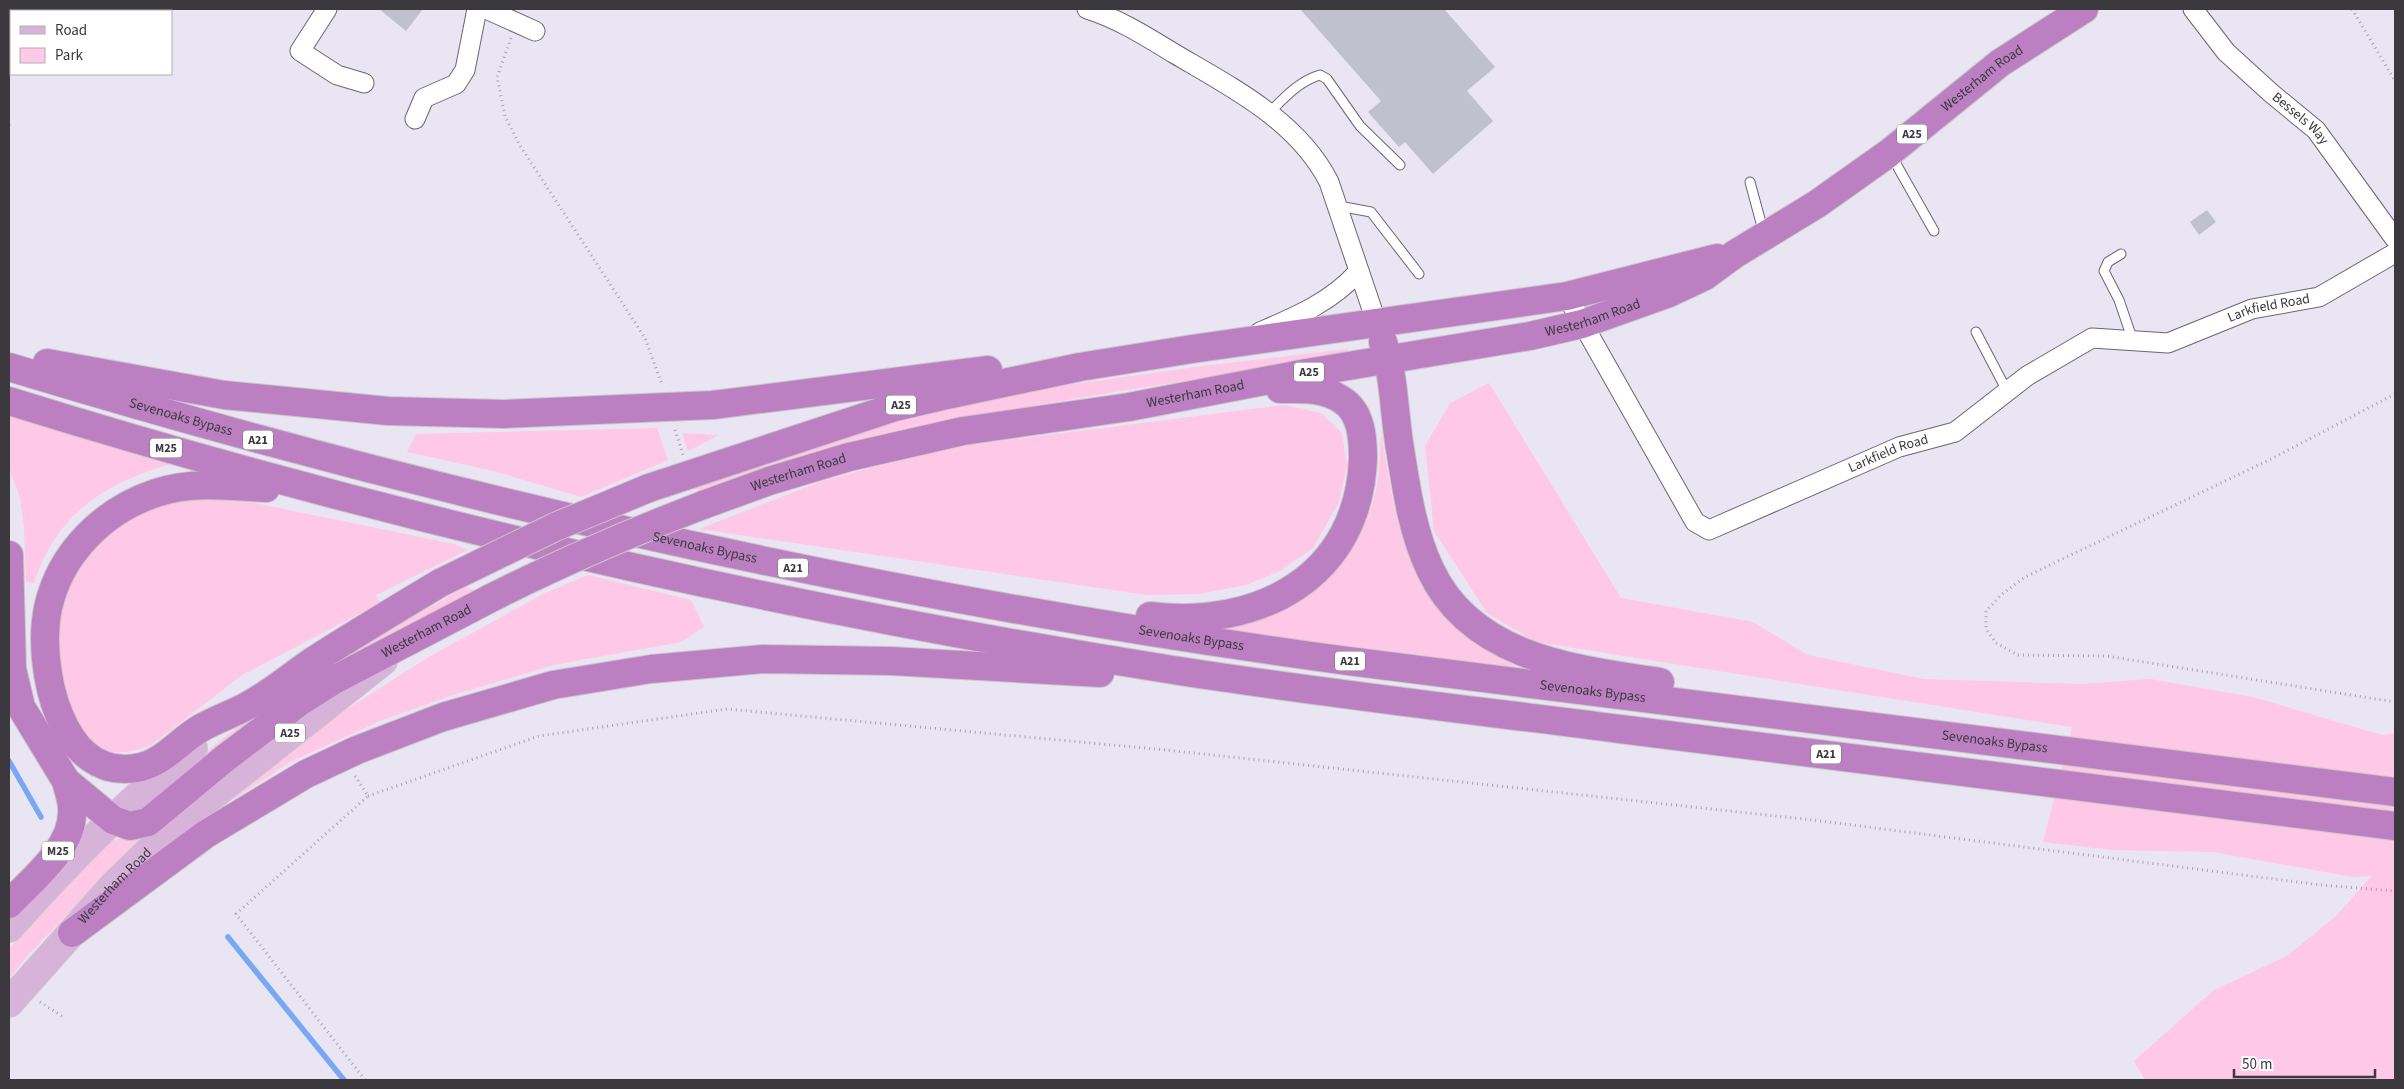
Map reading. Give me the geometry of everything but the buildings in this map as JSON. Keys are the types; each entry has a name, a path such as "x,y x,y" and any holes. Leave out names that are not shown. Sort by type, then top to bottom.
{"highway":[{"name":"Westerham Road","path":"404,643 556,565 612,540 768,481 849,457 962,431 1129,407 1389,358 1530,336 1582,324 1669,293 1705,276 1735,254 1817,204 1889,153 2000,63 2084,9"},
{"name":"Westerham Road","path":"247,706 362,629 440,583 555,527 649,488 895,407 1080,367 1236,342 1377,324 1567,296 1698,261 1735,254"},
{"path":"1377,324 1389,358 1406,484 1422,551 1437,584 1459,613 1474,626 1509,647 1548,662 1709,689 1799,718"},
{"path":"9,359 74,368 224,395 388,411 504,414 669,408 760,401 995,369 1080,367"},
{"name":"Sevenoaks Bypass","path":"9,367 137,405 372,470 674,542 903,589 1070,619 1274,651 2395,792"},
{"path":"903,589 1182,618 1233,614 1252,609 1283,596 1319,566 1337,546 1354,510 1360,487 1363,446 1361,430 1352,410 1344,400 1330,393 1310,389 1230,389"},
{"name":"M25","path":"9,401 325,492"},
{"path":"247,706 198,730 158,760 144,766 115,769 93,760 74,740 64,724 48,680 44,654 44,631 48,606 55,586 64,567 87,534 119,510 157,492 202,485 325,492"},
{"name":"A21","path":"325,492 425,518 744,591 1037,647 1256,682 2395,826"},
{"name":"M25","path":"9,555 10,644 16,688 30,723 66,781 113,820"},
{"path":"113,820 130,826 148,822 284,712 334,680 404,643"},
{"path":"72,934 206,834 306,774 342,756 442,717 553,685 651,669 753,660 891,661 1256,682"},
{"name":"M25","path":"9,904 58,851 70,828 72,808 66,781"}],"main road":[{"name":"Westerham Road","path":"15,996 114,885 177,824 247,766 357,683 404,643"},
{"name":"Westerham Road","path":"9,928 68,861 177,761 247,706"}],"street":[{"path":"328,9 300,51 338,75 364,83"},
{"path":"415,119 424,98 456,84 465,70 477,9"},
{"path":"486,9 517,21 535,31"},
{"name":"Bessels Way","path":"2193,9 2226,52 2270,93 2316,130 2395,240"},
{"path":"1099,10 1242,93 1270,113 1318,161 1339,206 1358,272 1377,324"},
{"name":"Larkfield Road","path":"1567,296 1695,522 1709,530 1899,447 1955,432 2027,376 2092,338 2168,344 2252,309 2319,298 2395,253"},
{"path":"1236,342 1318,306 1343,288 1358,272"}],"lane":[{"path":"1270,113 1290,92 1310,78 1320,75 1327,79 1360,126 1400,166"},
{"path":"1889,153 1934,232"},
{"path":"1750,182 1765,236"},
{"path":"1339,206 1371,212 1418,274"},
{"path":"2121,254 2108,262 2104,271 2119,300 2133,341"},
{"path":"1976,332 2007,391"}],"path":[{"path":"2352,9 2395,81"},
{"path":"517,21 497,77 506,116 519,144 645,338 685,460 692,473"},
{"path":"2395,394 2273,458 2025,577 2001,595 1986,611 1986,629 1996,643 2018,655 2106,656 2395,702"},
{"path":"365,1080 236,914 368,796 539,736 727,709 1166,750 1813,820 2321,885 2395,891"},
{"path":"342,756 368,796"},
{"path":"15,996 65,1018"}],"green space":[{"path":"1348,349 1349,355 952,420 703,491 688,487 931,409 1067,385 1211,365"},
{"path":"1489,383 1621,598 1753,622 1808,655 1924,679 2082,684 2150,679 2253,697 2382,735 2395,733 2395,1080 2145,1080 2134,1061 2214,990 2287,956 2335,917 2372,876 2353,877 2213,852 2112,850 2043,842 2072,727 1536,642 1487,613 1434,531 1425,446 1450,403"},
{"path":"1284,405 1321,413 1342,433 1347,466 1339,502 1313,548 1278,572 1246,585 1198,594 1147,595 699,529 822,481 946,448"},
{"path":"9,416 171,464 124,481 85,505 69,520 55,538 43,559 34,583 26,582 24,527 20,497 9,469"},
{"path":"657,428 668,460 581,497 490,470 407,452 416,434"},
{"path":"682,433 719,435 688,451"},
{"path":"1381,433 1395,512 1411,563 1422,586 1437,608 1463,635 1491,653 1530,673 1344,649 1217,628 1276,612 1294,603 1312,592 1341,563 1363,528 1371,509 1380,461"},
{"path":"211,498 245,501 454,544 468,550 376,595 380,603 242,675 150,746 124,752 104,750 92,742 78,722 66,692 60,662 59,632 63,605 73,579 88,556 107,535 131,518 165,503"},
{"path":"588,575 691,600 704,627 681,642 554,665 453,695 380,721 290,762 233,800 308,734 427,658 543,594"},
{"path":"465,587 480,592 148,802 248,719 338,661"},
{"path":"144,835 28,955 9,979 9,949 107,841"}],"waterway":[{"path":"9,761 41,817"},
{"path":"228,937 344,1080"}]}
